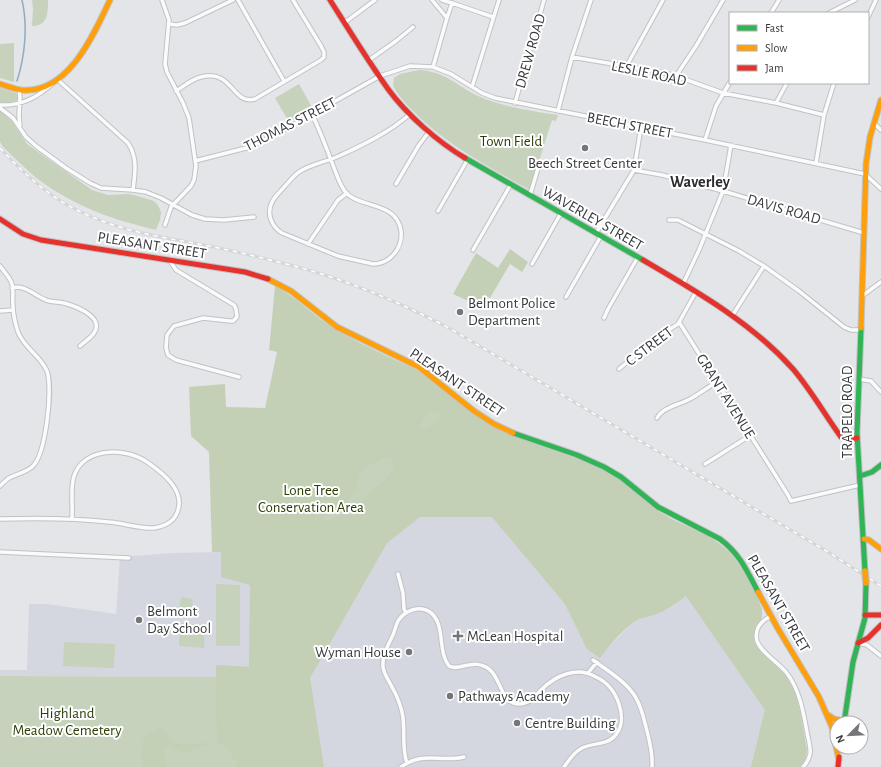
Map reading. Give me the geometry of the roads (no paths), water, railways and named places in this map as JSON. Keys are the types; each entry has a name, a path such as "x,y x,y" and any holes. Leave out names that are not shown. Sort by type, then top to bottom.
{"main road":[{"path":"0,84 20,89 34,90 52,85 76,61 110,0"},
{"name":"WAVERLEY STREET","path":"330,0 389,90 410,114 429,132 446,146 684,284 732,316 760,338 792,367 811,390 841,437 847,439 857,438"},
{"name":"TRAPELO ROAD","path":"845,715 852,670 866,615 864,539 857,438 860,330 868,148 881,100"},
{"name":"PLEASANT STREET","path":"0,219 23,234 42,240 245,272 262,276 292,292 337,327 416,366 432,377 467,407 485,419 612,471 662,510 714,536 731,548 746,567 771,616 806,673 827,714 836,741 839,760"},
{"path":"860,476 872,472 881,466"},
{"path":"864,539 869,540 881,549"},
{"path":"866,615 881,615"},
{"path":"858,643 868,638 881,625"},
{"path":"838,767 840,755"}],"street":[{"path":"162,0 168,15 169,24 165,64 167,72 189,118 195,161 195,176 192,184 188,191 173,205 165,225"},
{"path":"169,24 177,25 185,23 233,0"},
{"path":"238,0 284,81"},
{"path":"176,91 198,78 214,76 228,82 239,96 248,101 255,99 321,60 324,57 322,46 293,0"},
{"path":"344,23 375,0"},
{"path":"432,0 447,18"},
{"path":"442,0 493,17"},
{"path":"472,87 498,0"},
{"name":"DREW ROAD","path":"515,102 544,0"},
{"path":"558,110 572,58 591,0"},
{"path":"626,66 663,0"},
{"path":"676,76 696,46 723,0"},
{"path":"772,12 779,0"},
{"path":"831,12 855,0"},
{"path":"869,15 876,0"},
{"path":"433,67 452,3"},
{"path":"369,60 413,27"},
{"name":"LESLIE ROAD","path":"572,58 626,66 676,76 723,93 776,103 824,115"},
{"name":"BEECH STREET","path":"380,76 410,66 433,67 451,74 482,93 495,98 731,145 866,174"},
{"name":"THOMAS STREET","path":"195,161 250,147 380,76"},
{"path":"58,80 126,140 131,147 136,165 133,190"},
{"path":"705,140 711,117 729,84"},
{"path":"776,103 786,84"},
{"path":"816,163 824,115 834,84"},
{"path":"0,107 20,103 35,97 52,85"},
{"path":"20,89 18,114 21,128"},
{"path":"0,107 9,114 36,146 66,168 101,188 133,190 158,196 192,215 212,220 254,217"},
{"path":"312,114 331,159 339,179 346,193 358,200 389,212 396,218 400,225 401,238 397,250 388,259 378,264 338,256 282,233 275,227 270,214 273,201 290,180 299,172 331,159 372,139 402,122 410,114"},
{"path":"874,123 881,130"},
{"path":"566,297 634,170 641,127"},
{"path":"396,184 419,145 429,132"},
{"path":"684,284 723,191 731,145"},
{"path":"438,211 468,159"},
{"path":"530,195 539,165"},
{"name":"DAVIS ROAD","path":"634,170 662,175 723,191 864,233"},
{"path":"866,174 881,189"},
{"path":"473,250 510,184"},
{"path":"308,244 338,200 346,193"},
{"path":"532,264 561,213"},
{"path":"669,220 678,220 739,251 764,266 799,291 844,327 851,330 860,330"},
{"path":"604,318 638,257"},
{"path":"170,260 176,270 234,305 237,317 230,322 203,318 174,326 167,335 166,348 168,355 176,360 239,377"},
{"path":"0,266 9,278 12,288 13,310 19,333 25,344 42,362 48,376 49,404 45,434 37,459 33,466 23,473 8,479 0,486"},
{"path":"732,316 764,266"},
{"path":"862,296 880,283"},
{"path":"12,288 19,287 28,289 46,300 82,309 95,321 96,326 95,331 80,346"},
{"path":"679,322 696,292"},
{"path":"0,310 13,310"},
{"name":"C STREET","path":"619,369 651,342 679,322"},
{"name":"GRANT AVENUE","path":"679,322 791,501 860,485"},
{"path":"859,379 871,381 881,392"},
{"path":"656,418 665,410 690,399 717,382"},
{"path":"705,464 751,435"},
{"path":"0,519 72,518 154,528 169,523 179,508 180,499 170,482 160,471 144,461 132,455 118,452 98,454 88,458 81,464 74,477 72,491 72,518"},
{"path":"0,552 129,558"},
{"path":"398,574 406,613"},
{"path":"407,763 402,713 384,670 384,656 397,623 406,613 418,609 424,609 431,613 439,626 442,652 449,666 454,667 473,664 486,667 494,674 507,698 516,704 523,704 530,701 549,683 562,676 578,672 588,673 602,680 612,691 620,709 621,725 619,731 613,738 602,744 580,749 573,754 564,767"},
{"path":"771,616 759,626 757,638 761,648 786,672 799,694 810,748 808,761 803,767"},
{"path":"858,643 867,645 881,656"},
{"path":"593,660 627,686 638,702 652,749 652,767"},
{"path":"588,673 597,662"},
{"path":"402,767 407,763 424,757 450,759 464,757"}],"waterway":[{"path":"17,81 25,41 25,20 22,0"}],"railway":[{"path":"0,148 17,166 46,191 66,204 91,217 134,231 229,250 328,276 369,291 429,318 449,328 828,552 881,586"}],"place":[{"name":"Beech Street Center","path":"585,148"},
{"name":"Belmont Police Department","path":"460,312"},
{"name":"Belmont Day School","path":"139,620"},
{"name":"McLean Hospital","path":"458,636"},
{"name":"Wyman House","path":"409,652"},
{"name":"Pathways Academy","path":"450,696"},
{"name":"Centre Building","path":"517,723"}],"district":[{"name":"Waverley","path":"700,181"}],"park label":[{"name":"Town Field","path":"511,141"},
{"name":"Lone Tree Conservation Area","path":"311,498"},
{"name":"Highland Meadow Cemetery","path":"67,722"}]}
